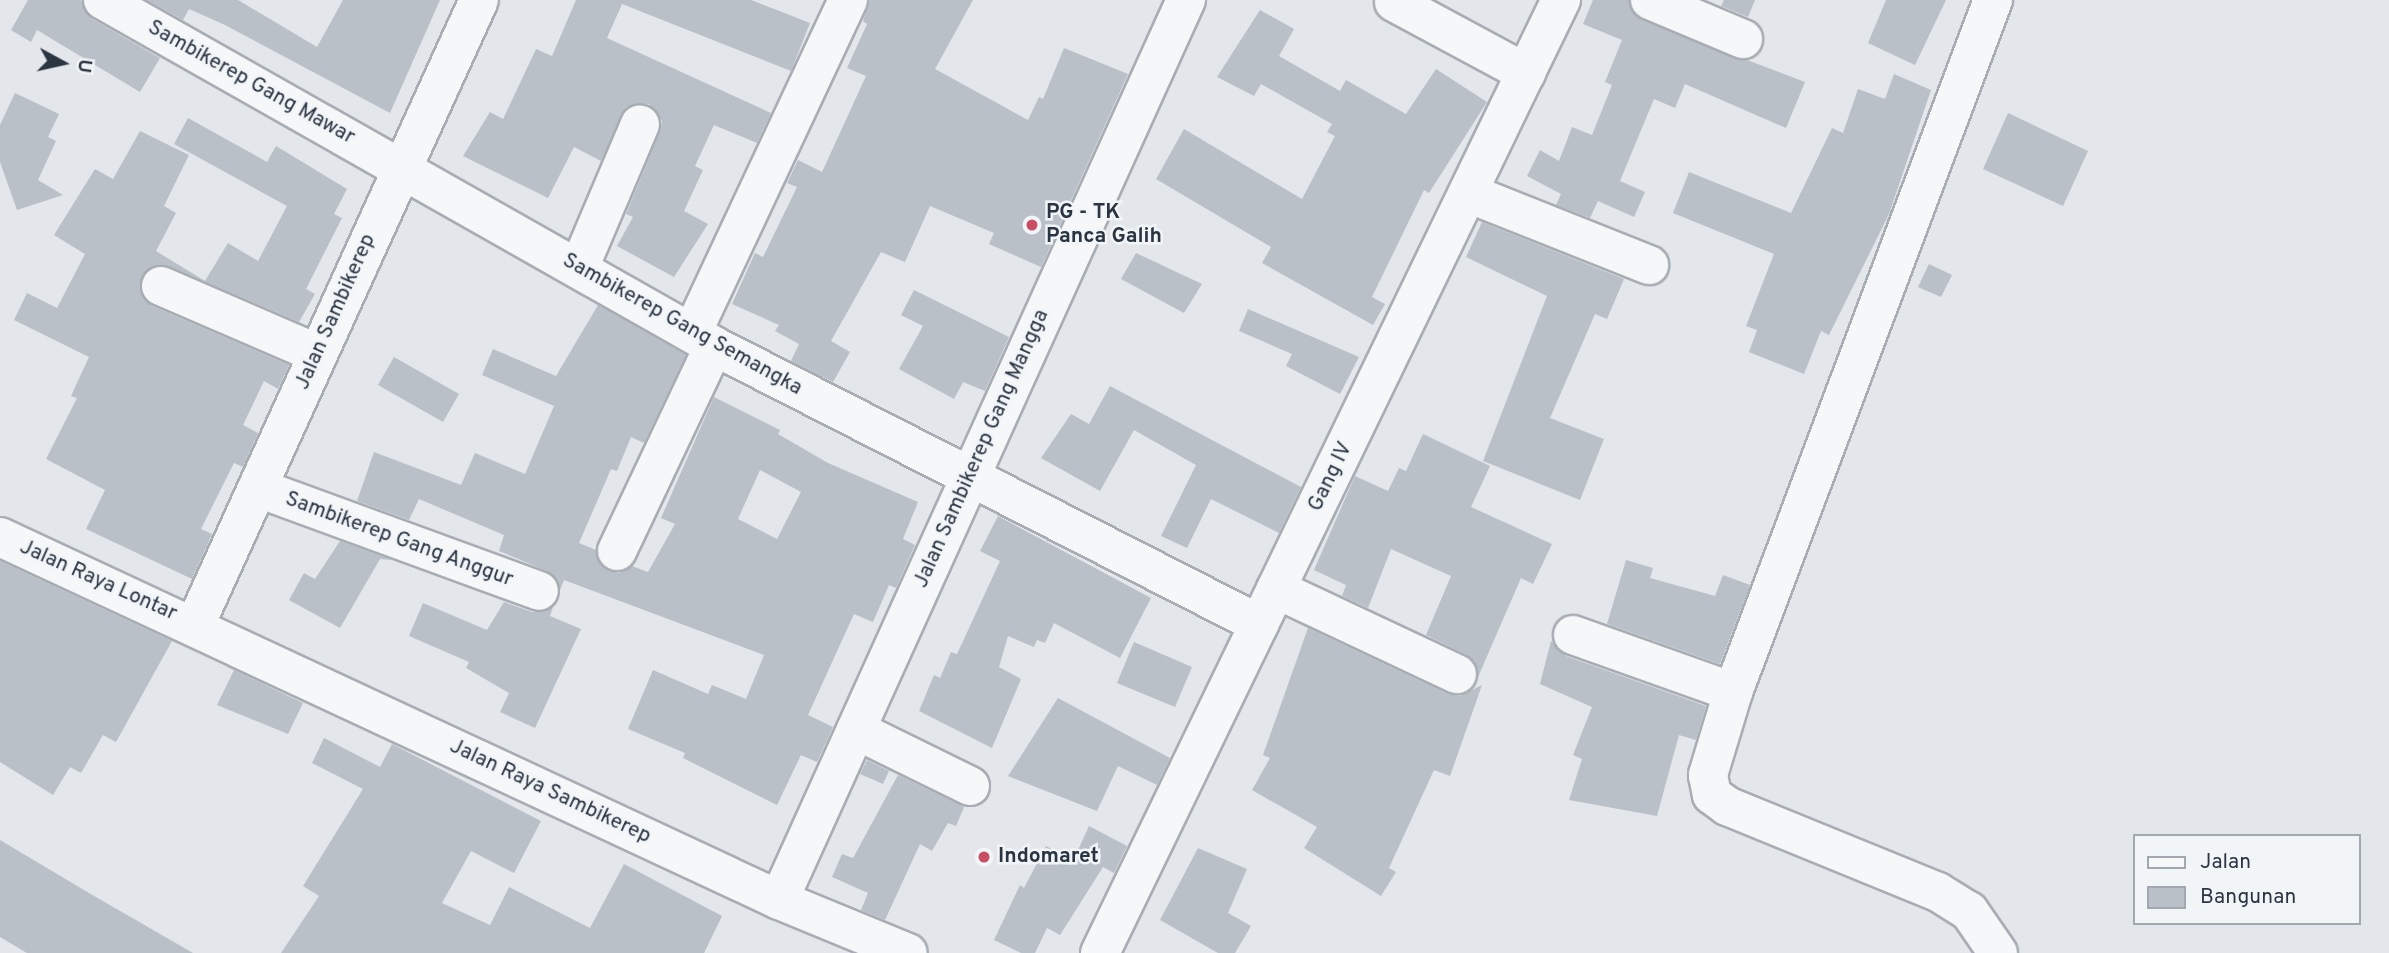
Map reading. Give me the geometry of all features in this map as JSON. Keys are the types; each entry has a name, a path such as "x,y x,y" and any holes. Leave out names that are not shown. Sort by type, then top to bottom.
{"street":[{"name":"Sambikerep Gang Mawar","path":"103,0 400,166"},
{"name":"Jalan Sambikerep","path":"195,625 400,166 479,0"},
{"path":"617,551 703,339 848,0"},
{"name":"Jalan Sambikerep Gang Mangga","path":"779,900 1186,0"},
{"name":"Gang IV","path":"1100,953 1562,0"},
{"path":"1650,0 1743,39"},
{"path":"1993,0 1734,692 1709,775 1712,795 1727,806 1938,892 1969,911 1998,953"},
{"path":"1394,2 1526,73"},
{"path":"579,268 640,124"},
{"name":"Sambikerep Gang Semangka","path":"400,166 703,339 968,478 1259,624"},
{"path":"1468,193 1649,265"},
{"path":"161,286 318,354"},
{"name":"Sambikerep Gang Anggur","path":"258,488 539,591"},
{"name":"Jalan Raya Lontar","path":"0,537 195,625"},
{"path":"1276,589 1457,674"},
{"name":"Jalan Raya Sambikerep","path":"195,625 779,900 856,944 908,953"},
{"path":"1573,635 1734,692"},
{"path":"856,730 970,786"}],"building":[{"path":"28,0 81,0 92,19 160,58 140,92 37,30 31,42 11,30"},
{"path":"147,0 238,0 317,47 343,0 440,0 390,113 225,25 189,9 183,20"},
{"path":"576,0 751,0 810,23 791,71 622,4 607,38 771,113 757,143 714,125 695,166 703,170 684,211 708,224 674,277 617,246 633,217 626,214 660,132 662,121 649,104 626,107 601,161 574,147 548,198 463,156 490,112 503,119 536,49 552,56"},
{"path":"870,0 973,0 935,69 1028,120 1039,97 1043,99 1064,48 1128,74 1041,267 989,244 994,233 930,206 905,262 881,252 831,341 850,352 833,382 791,361 799,344 775,331 779,325 732,304 755,253 763,257 797,187 787,183 798,160 822,172 866,76 847,68 867,24 863,21"},
{"path":"1593,0 1629,0 1642,20 1805,82 1786,128 1685,84 1675,108 1654,99 1620,181 1645,192 1634,217 1598,201 1590,218 1556,205 1561,194 1527,176 1540,150 1559,161 1572,127 1592,135 1612,85 1605,82 1622,40 1583,24"},
{"path":"1724,0 1755,0 1748,17 1721,6"},
{"path":"1886,0 1946,0 1915,65 1868,43"},
{"path":"1260,10 1294,29 1279,56 1340,91 1346,80 1406,114 1436,69 1487,102 1429,193 1424,190 1372,297 1385,304 1373,325 1262,263 1271,247 1156,179 1184,129 1302,199 1335,136 1327,132 1332,124 1261,84 1254,96 1217,77"},
{"path":"1894,74 1931,90 1889,214 1829,335 1821,331 1804,374 1749,352 1757,330 1746,326 1774,254 1673,213 1689,172 1791,213 1832,128 1843,133 1858,89 1885,99"},
{"path":"15,93 59,114 48,137 56,141 38,180 63,195 17,210 0,162 0,125"},
{"path":"2008,113 2088,151 2063,206 1983,169"},
{"path":"188,118 267,162 276,146 347,189 334,214 342,218 306,289 315,294 299,322 169,266 149,268 141,278 143,298 152,306 289,365 278,389 264,381 243,425 258,433 243,467 234,463 201,529 212,534 192,579 86,529 105,490 46,459 77,398 71,396 89,357 14,320 27,293 57,308 85,254 54,235 95,169 113,179 140,131 189,155 164,206 176,213 156,251 205,281 228,243 258,261 287,206 174,144"},
{"path":"1482,222 1624,279 1607,319 1595,314 1550,418 1604,439 1580,500 1483,461 1547,296 1466,257"},
{"path":"1136,253 1202,284 1184,313 1121,279"},
{"path":"1929,264 1952,275 1941,297 1918,287"},
{"path":"914,290 1009,337 985,391 963,382 954,399 899,369 923,326 901,315"},
{"path":"598,305 686,355 644,443 631,437 617,471 611,469 579,543 596,550 607,570 619,573 632,566 648,572 675,524 661,518 714,397 780,430 778,434 828,463 918,502 903,539 915,545 896,588 889,585 873,622 854,614 808,715 833,727 817,762 801,755 777,805 683,758 685,753 628,729 653,670 708,694 712,685 746,699 764,655 564,580 560,590 547,571 499,551 504,535 419,499 409,520 357,501 374,452 461,485 475,453 525,474 554,406 482,375 493,349 556,376","holes":["760,470 801,492 777,539 738,519"]},
{"path":"1248,309 1359,357 1340,394 1286,366 1292,354 1239,331"},
{"path":"394,357 459,394 443,422 378,385"},
{"path":"1110,386 1301,487 1279,533 1211,499 1187,548 1161,536 1196,465 1134,430 1100,491 1041,458 1071,414 1089,424"},
{"path":"1423,434 1490,466 1471,507 1552,544 1533,584 1521,578 1478,677 1475,662 1467,655 1426,635 1451,576 1391,549 1368,608 1342,596 1346,585 1314,570 1355,476 1388,491 1399,468 1406,471"},
{"path":"998,516 1151,598 1120,658 1054,623 1045,643 1037,640 1034,647 1008,636 999,667 1021,679 992,748 919,711 934,675 940,678 951,652 957,654 1000,561 980,551"},
{"path":"340,541 392,560 380,559 340,628 289,600 304,573 315,579"},
{"path":"1626,560 1653,568 1650,578 1715,596 1723,575 1750,585 1720,664 1607,624"},
{"path":"0,561 172,641 116,742 103,735 81,773 70,767 53,795 0,762"},
{"path":"504,602 532,612 553,607 550,616 581,629 535,728 500,712 509,693 466,668 469,662 409,636 423,603 487,630"},
{"path":"1308,628 1448,694 1460,696 1482,685 1450,776 1434,770 1389,868 1396,872 1381,896 1304,848 1317,827 1252,790 1270,758 1263,755"},
{"path":"1551,641 1566,656 1706,706 1696,740 1679,735 1657,816 1569,800 1582,759 1573,755 1592,707 1540,684"},
{"path":"1134,642 1192,667 1175,707 1117,683"},
{"path":"234,670 303,703 288,734 217,705"},
{"path":"1058,698 1170,758 1157,785 1118,766 1097,811 1008,776"},
{"path":"324,738 380,767 392,744 541,821 514,873 471,851 442,903 490,925 509,887 590,928 624,864 722,916 704,953 281,953 319,896 303,886 363,789 312,763"},
{"path":"867,760 889,771 883,784 860,774"},
{"path":"898,775 964,807 956,826 948,823 932,851 920,844 885,920 861,910 868,893 832,877 842,854 853,858"},
{"path":"1089,826 1127,846 1114,873 1103,867 1060,935 1047,928 1035,953 1021,953 994,940 1020,885 1024,888 1046,846 1073,861"},
{"path":"0,840 193,953 27,953 0,937"},
{"path":"1198,848 1247,869 1228,913 1251,926 1235,953 1218,953 1160,920"}],"place":[{"name":"PG - TK Panca Galih","path":"1032,225"},
{"name":"Indomaret","path":"984,857"}]}
